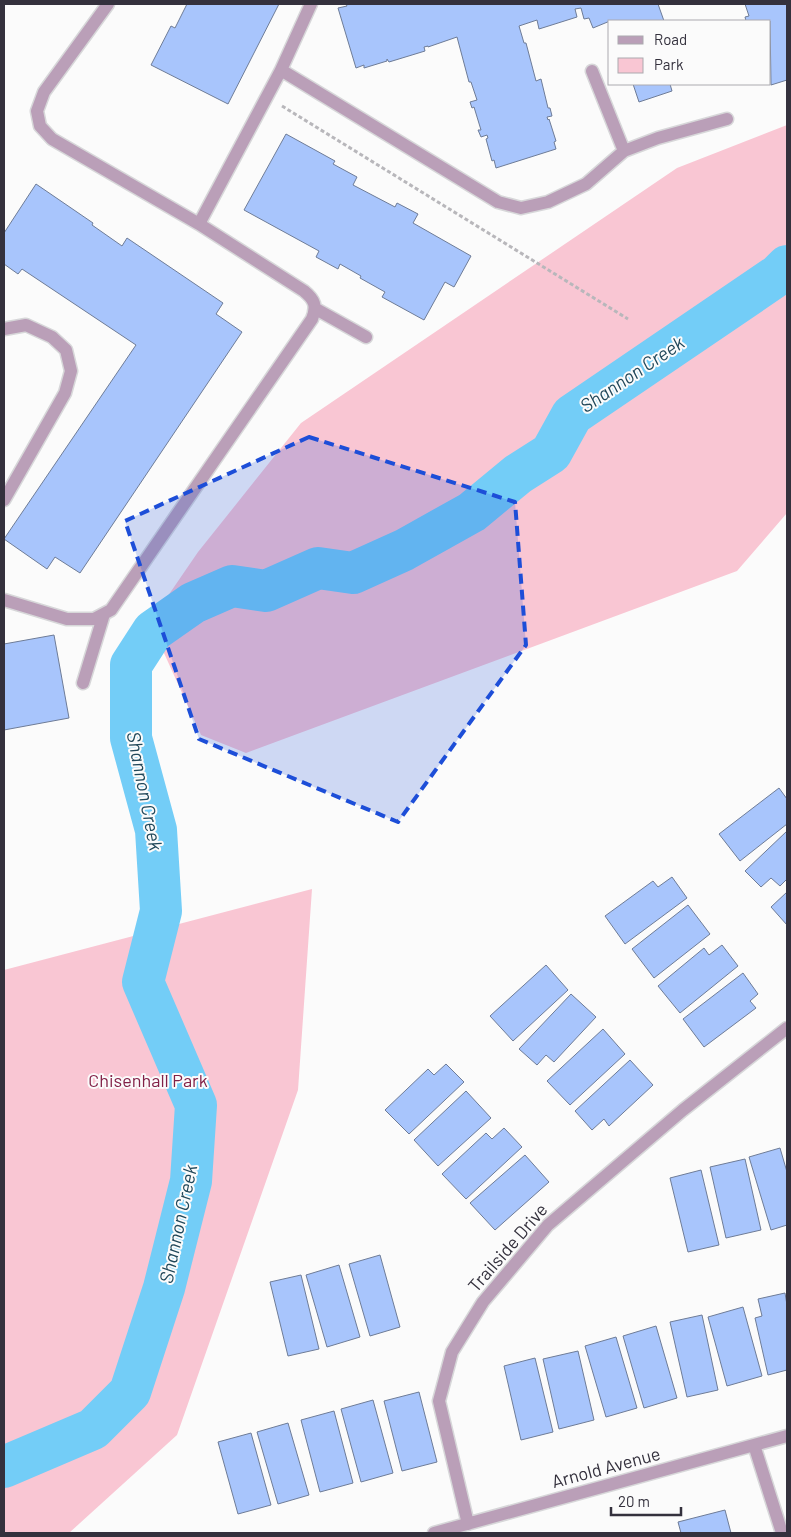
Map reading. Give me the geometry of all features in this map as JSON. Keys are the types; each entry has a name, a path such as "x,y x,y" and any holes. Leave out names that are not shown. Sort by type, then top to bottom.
{"street":[{"path":"4,599 67,619 94,619 111,610 298,341 316,309 313,299 304,291 199,224 52,139 40,126 37,111 44,92 108,4"},
{"path":"199,224 267,98 311,4"},
{"path":"281,70 498,202 521,208 548,202 586,184 624,151 658,138 727,119"},
{"path":"592,71 624,151"},
{"path":"316,309 366,337"},
{"path":"4,329 26,325 52,337 66,350 71,371 65,393 4,500"},
{"path":"83,683 104,614"},
{"name":"Trailside Drive","path":"468,1524 439,1401 452,1352 483,1302 548,1225 683,1110 787,1028"},
{"name":"Arnold Avenue","path":"434,1533 448,1531 787,1436"},
{"path":"754,1445 782,1533"}],"path":[{"path":"267,98 628,319"}],"highlighted area":[{"path":"309,437 515,502 526,645 398,822 199,739 125,521"}],"green space":[{"path":"787,125 787,513 737,571 246,753 201,735 150,622 198,552 301,423 677,168"},
{"name":"Chisenhall Park","path":"312,889 298,1090 177,1435 69,1533 4,1533 4,970"}],"building":[{"path":"187,4 279,4 228,104 151,65 171,26 175,28"},
{"path":"346,4 658,4 664,20 608,20 608,22 593,28 589,18 584,19 581,8 575,9 577,17 539,29 537,20 519,26 524,43 526,43 536,81 541,79 548,108 550,108 552,116 547,117 556,141 554,142 556,149 496,168 486,139 488,138 487,135 481,137 478,130 481,130 474,107 472,108 470,102 477,100 471,82 469,82 457,37 424,47 425,51 389,62 387,59 387,61 364,68 364,65 356,68 338,8 347,6"},
{"path":"745,4 787,4 787,80 771,85 771,20 746,20 745,17 749,16"},
{"path":"633,85 670,85 672,91 639,102"},
{"path":"286,134 335,161 333,164 357,177 353,185 395,207 397,203 418,214 413,223 471,256 454,287 445,282 424,320 382,297 385,292 360,278 361,276 340,264 338,269 316,257 319,251 244,210"},
{"path":"36,184 93,223 92,225 122,246 127,238 223,303 216,314 242,332 80,573 55,557 47,569 4,539 136,345 22,269 18,274 4,264 4,233"},
{"path":"54,635 69,718 4,730 4,644"},
{"path":"779,788 787,799 787,824 740,861 719,834"},
{"path":"787,831 787,879 780,886 771,878 761,887 745,871"},
{"path":"672,877 687,898 625,944 605,916 653,881 658,887"},
{"path":"787,892 787,925 771,907"},
{"path":"688,905 710,934 654,978 632,949"},
{"path":"722,945 738,966 680,1013 658,986 704,948 709,955"},
{"path":"546,965 568,990 513,1041 490,1016"},
{"path":"743,973 758,994 750,1001 756,1008 704,1047 683,1019"},
{"path":"571,994 596,1017 554,1062 546,1055 537,1065 519,1049"},
{"path":"603,1029 625,1054 570,1105 547,1081"},
{"path":"630,1060 653,1085 609,1126 604,1119 592,1130 575,1111"},
{"path":"446,1064 464,1082 409,1134 385,1110 428,1069 434,1075"},
{"path":"466,1091 491,1118 438,1166 414,1140"},
{"path":"504,1128 522,1147 466,1199 442,1174 486,1133 492,1139"},
{"path":"780,1148 787,1172 787,1225 771,1230 749,1157"},
{"path":"525,1155 549,1182 495,1230 470,1203"},
{"path":"745,1159 761,1230 726,1238 710,1167"},
{"path":"701,1170 719,1245 688,1252 670,1178"},
{"path":"380,1255 400,1327 370,1336 349,1264"},
{"path":"339,1265 360,1337 327,1347 306,1275"},
{"path":"301,1275 319,1349 288,1356 270,1282"},
{"path":"785,1293 787,1305 787,1370 768,1375 755,1318 762,1316 758,1299"},
{"path":"743,1307 762,1376 727,1386 708,1317"},
{"path":"702,1315 718,1390 687,1397 670,1322"},
{"path":"656,1326 677,1398 644,1408 623,1336"},
{"path":"616,1337 637,1408 606,1417 585,1346"},
{"path":"578,1351 594,1420 559,1429 543,1359"},
{"path":"535,1358 553,1432 521,1440 504,1366"},
{"path":"419,1392 437,1462 402,1471 384,1401"},
{"path":"373,1400 393,1473 361,1482 341,1409"},
{"path":"334,1411 353,1483 320,1492 301,1420"},
{"path":"288,1423 309,1495 278,1504 257,1432"},
{"path":"251,1433 271,1505 238,1514 218,1442"},
{"path":"725,1510 731,1533 681,1533 678,1522"}],"waterway":[{"name":"Shannon Creek","path":"4,1467 93,1429 130,1392 164,1288 191,1181 196,1105 143,982 161,911 156,830 131,738 131,665 153,631 193,603 232,586 266,591 318,568 353,573 404,550 472,512 518,474 551,453 572,415 778,275 787,266"}]}
